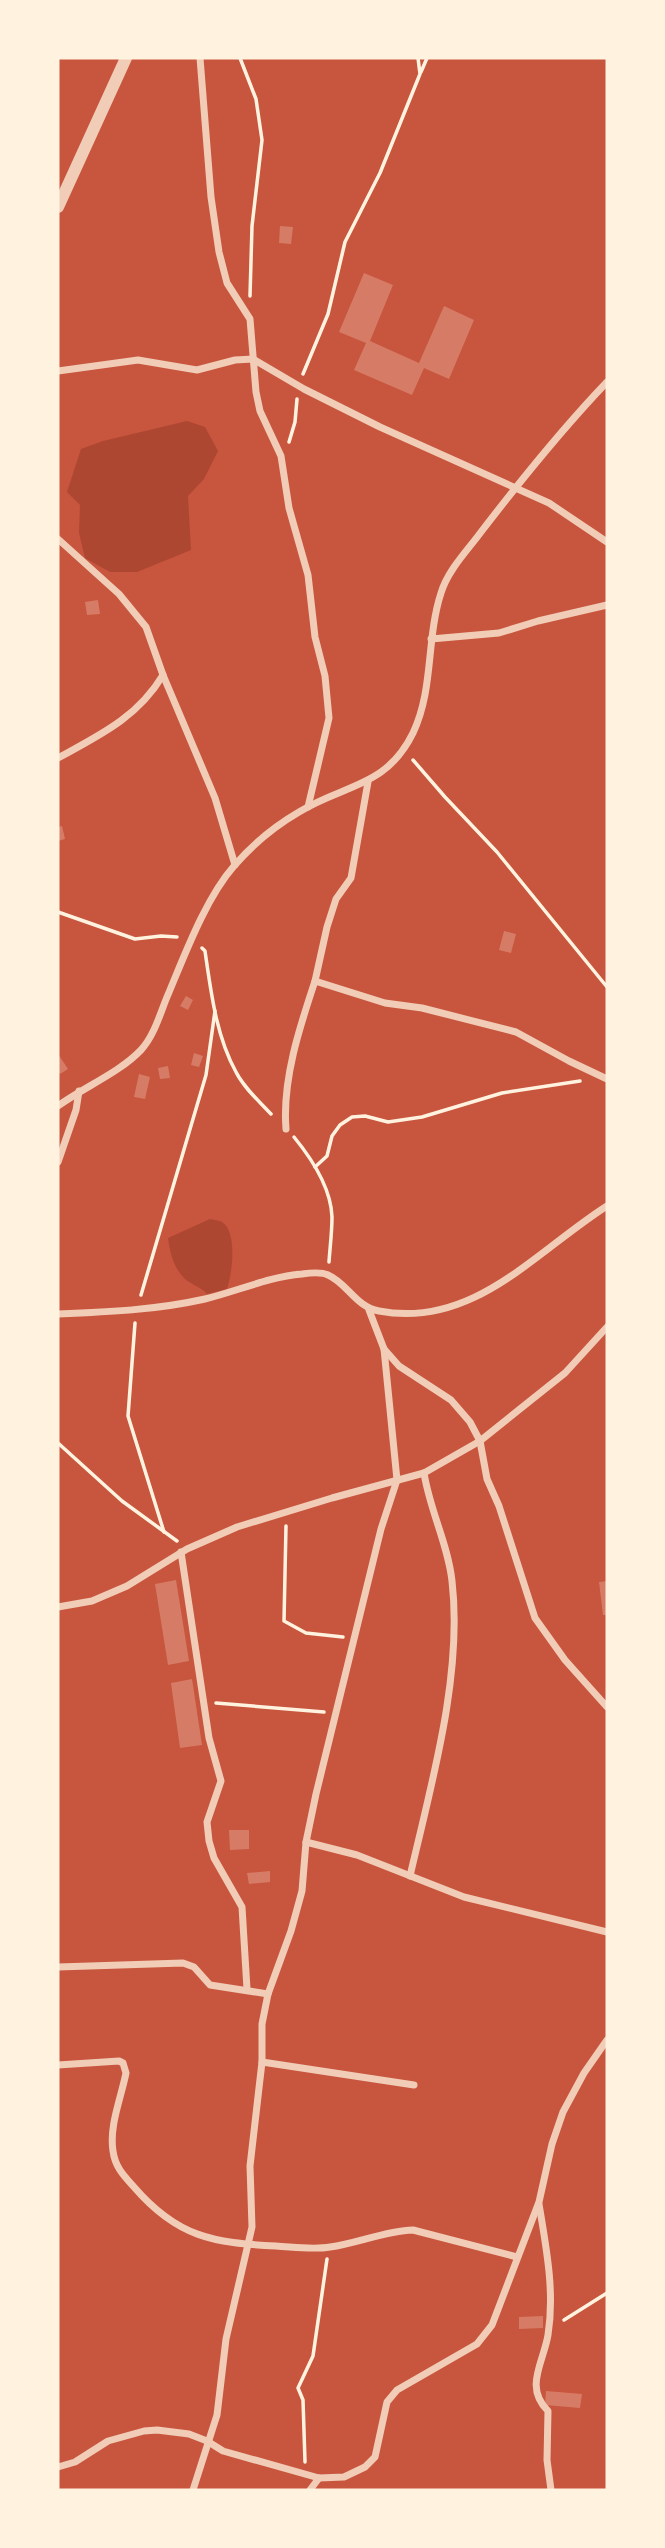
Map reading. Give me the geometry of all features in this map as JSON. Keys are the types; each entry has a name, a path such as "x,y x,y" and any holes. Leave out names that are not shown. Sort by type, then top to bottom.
{"street":[{"path":"58,207 126,58"},
{"path":"200,58 211,197 219,252 227,283 250,319 260,411 281,456 289,508 307,575 315,637 326,676 329,718 309,807"},
{"path":"58,371 138,360 197,370 235,360 253,359 298,386 380,427 549,503 607,542"},
{"path":"60,1103 142,1049 154,1028 192,939 221,883 234,866 272,830 309,807 368,782 396,761 414,732 428,688 431,639 441,593 453,569 515,488 607,382"},
{"path":"58,539 119,594 146,627 215,799 234,866"},
{"path":"431,639 499,633 607,605"},
{"path":"58,758 128,718 151,694 163,675"},
{"path":"286,1129 285,1114 296,1036 316,981 327,927 336,899 351,878 368,782"},
{"path":"316,981 385,1003 422,1008 516,1032 607,1079"},
{"path":"58,1162 76,1110 79,1091"},
{"path":"369,1310 398,1315 449,1308 489,1292 607,1206"},
{"path":"58,1314 136,1311 207,1299 263,1280 304,1273 328,1275 369,1310 384,1349 397,1480 381,1529 306,1842 302,1891 268,1994 262,2024 262,2062 250,2166 252,2227 226,2340 217,2415 193,2490"},
{"path":"58,1607 92,1601 115,1591 184,1550 237,1527 424,1473 480,1441 565,1373 607,1327"},
{"path":"384,1349 399,1366 451,1400 470,1422 480,1441 487,1479 499,1506 535,1618 565,1660 607,1707"},
{"path":"410,1876 444,1727 454,1623 450,1563 428,1500 424,1473"},
{"path":"184,1550 209,1738 221,1782 207,1822 209,1841 214,1858 242,1907 247,1989"},
{"path":"306,1842 357,1855 464,1897 607,1932"},
{"path":"58,1967 183,1963 194,1967 210,1985 268,1994"},
{"path":"58,2467 75,2462 108,2441 144,2431 189,2434 208,2441 223,2451 319,2479 344,2477 365,2467 375,2457 387,2402 397,2390 477,2344 492,2325 539,2202 552,2144 563,2112 584,2073 607,2040"},
{"path":"58,2065 119,2061 123,2063 126,2073 112,2134 113,2154 119,2170 168,2220 198,2236 248,2244 328,2247 413,2230 517,2257"},
{"path":"262,2062 414,2085"},
{"path":"539,2202 551,2285 548,2336 536,2391 538,2400 548,2411 547,2460 551,2490"},
{"path":"310,2490 319,2479"}],"path":[{"path":"240,58 256,99 262,140 252,226 250,319"},
{"path":"418,58 420,74"},
{"path":"281,456 292,437 298,386 328,314 345,242 380,173 427,58"},
{"path":"404,748 445,797 497,852 607,986"},
{"path":"58,912 135,939 161,936 192,939 205,951 222,1040 236,1074 250,1093 296,1138 315,1167 328,1194 332,1216 328,1275"},
{"path":"164,1532 128,1416 130,1370 136,1311 206,1075 215,1011"},
{"path":"315,1167 327,1156 331,1136 340,1125 352,1117 365,1116 388,1122 422,1117 502,1093 607,1079"},
{"path":"58,1443 122,1501 184,1550"},
{"path":"286,1511 285,1621 306,1633 355,1640"},
{"path":"204,1702 336,1714"},
{"path":"305,2475 303,2400 298,2392 313,2356 328,2247"},
{"path":"548,2336 559,2323 607,2293"}],"shaded area":[{"path":"187,421 205,427 218,451 204,479 188,496 191,550 137,572 110,572 85,558 79,533 80,505 67,492 81,449 103,441"},
{"path":"210,1219 222,1222 227,1227 232,1254 227,1289 207,1294 180,1273 172,1259 168,1238"}],"building":[{"path":"280,226 293,227 291,244 279,243"},
{"path":"364,273 393,285 370,341 419,363 444,306 474,320 449,379 424,368 412,395 354,370 366,343 339,332"},
{"path":"98,600 100,614 87,615 85,602"},
{"path":"62,826 65,839 58,841 58,827"},
{"path":"504,931 516,934 511,953 499,950"},
{"path":"186,996 193,1000 188,1010 180,1006"},
{"path":"194,1053 203,1056 199,1067 191,1065"},
{"path":"58,1054 68,1069 60,1074 58,1071"},
{"path":"168,1066 170,1078 160,1079 158,1068"},
{"path":"139,1074 150,1077 145,1099 134,1097"},
{"path":"176,1580 189,1661 168,1665 155,1584"},
{"path":"607,1581 607,1615 603,1615 599,1582"},
{"path":"192,1679 202,1745 180,1748 171,1683"},
{"path":"229,1830 249,1830 249,1849 230,1850"},
{"path":"270,1871 270,1882 249,1884 247,1873"},
{"path":"543,2316 543,2328 519,2329 519,2317"},
{"path":"546,2391 582,2394 580,2408 545,2405"}]}
